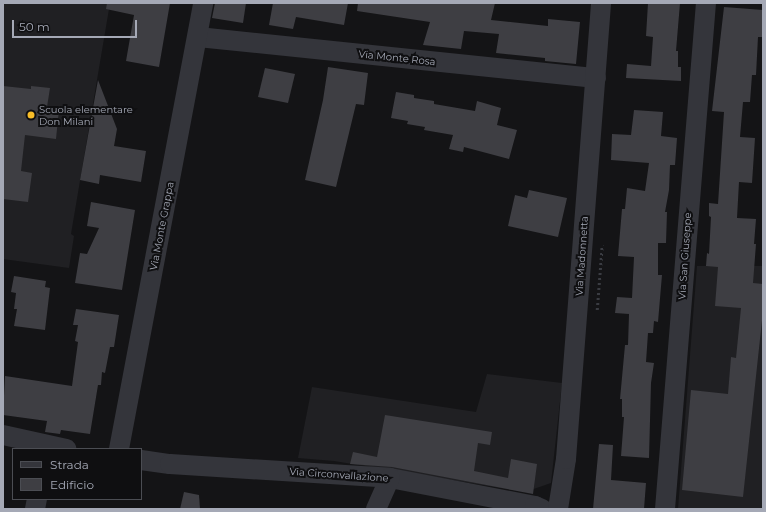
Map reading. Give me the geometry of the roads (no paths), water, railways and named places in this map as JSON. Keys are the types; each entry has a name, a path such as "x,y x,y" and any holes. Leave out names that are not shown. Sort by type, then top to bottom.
{"street":[{"name":"Via Monte Grappa","path":"119,448 198,37 203,3"},
{"name":"Via Madonnetta","path":"558,509 566,459 601,3"},
{"name":"Via San Giuseppe","path":"665,509 706,3"},
{"name":"Via Monte Rosa","path":"198,37 596,78"},
{"path":"3,435 54,448"},
{"name":"Via Circonvallazione","path":"142,460 170,464 390,478 538,508"},
{"path":"376,509 390,478"}],"place":[{"name":"Scuola elementare Don Milani","path":"31,115"}]}
